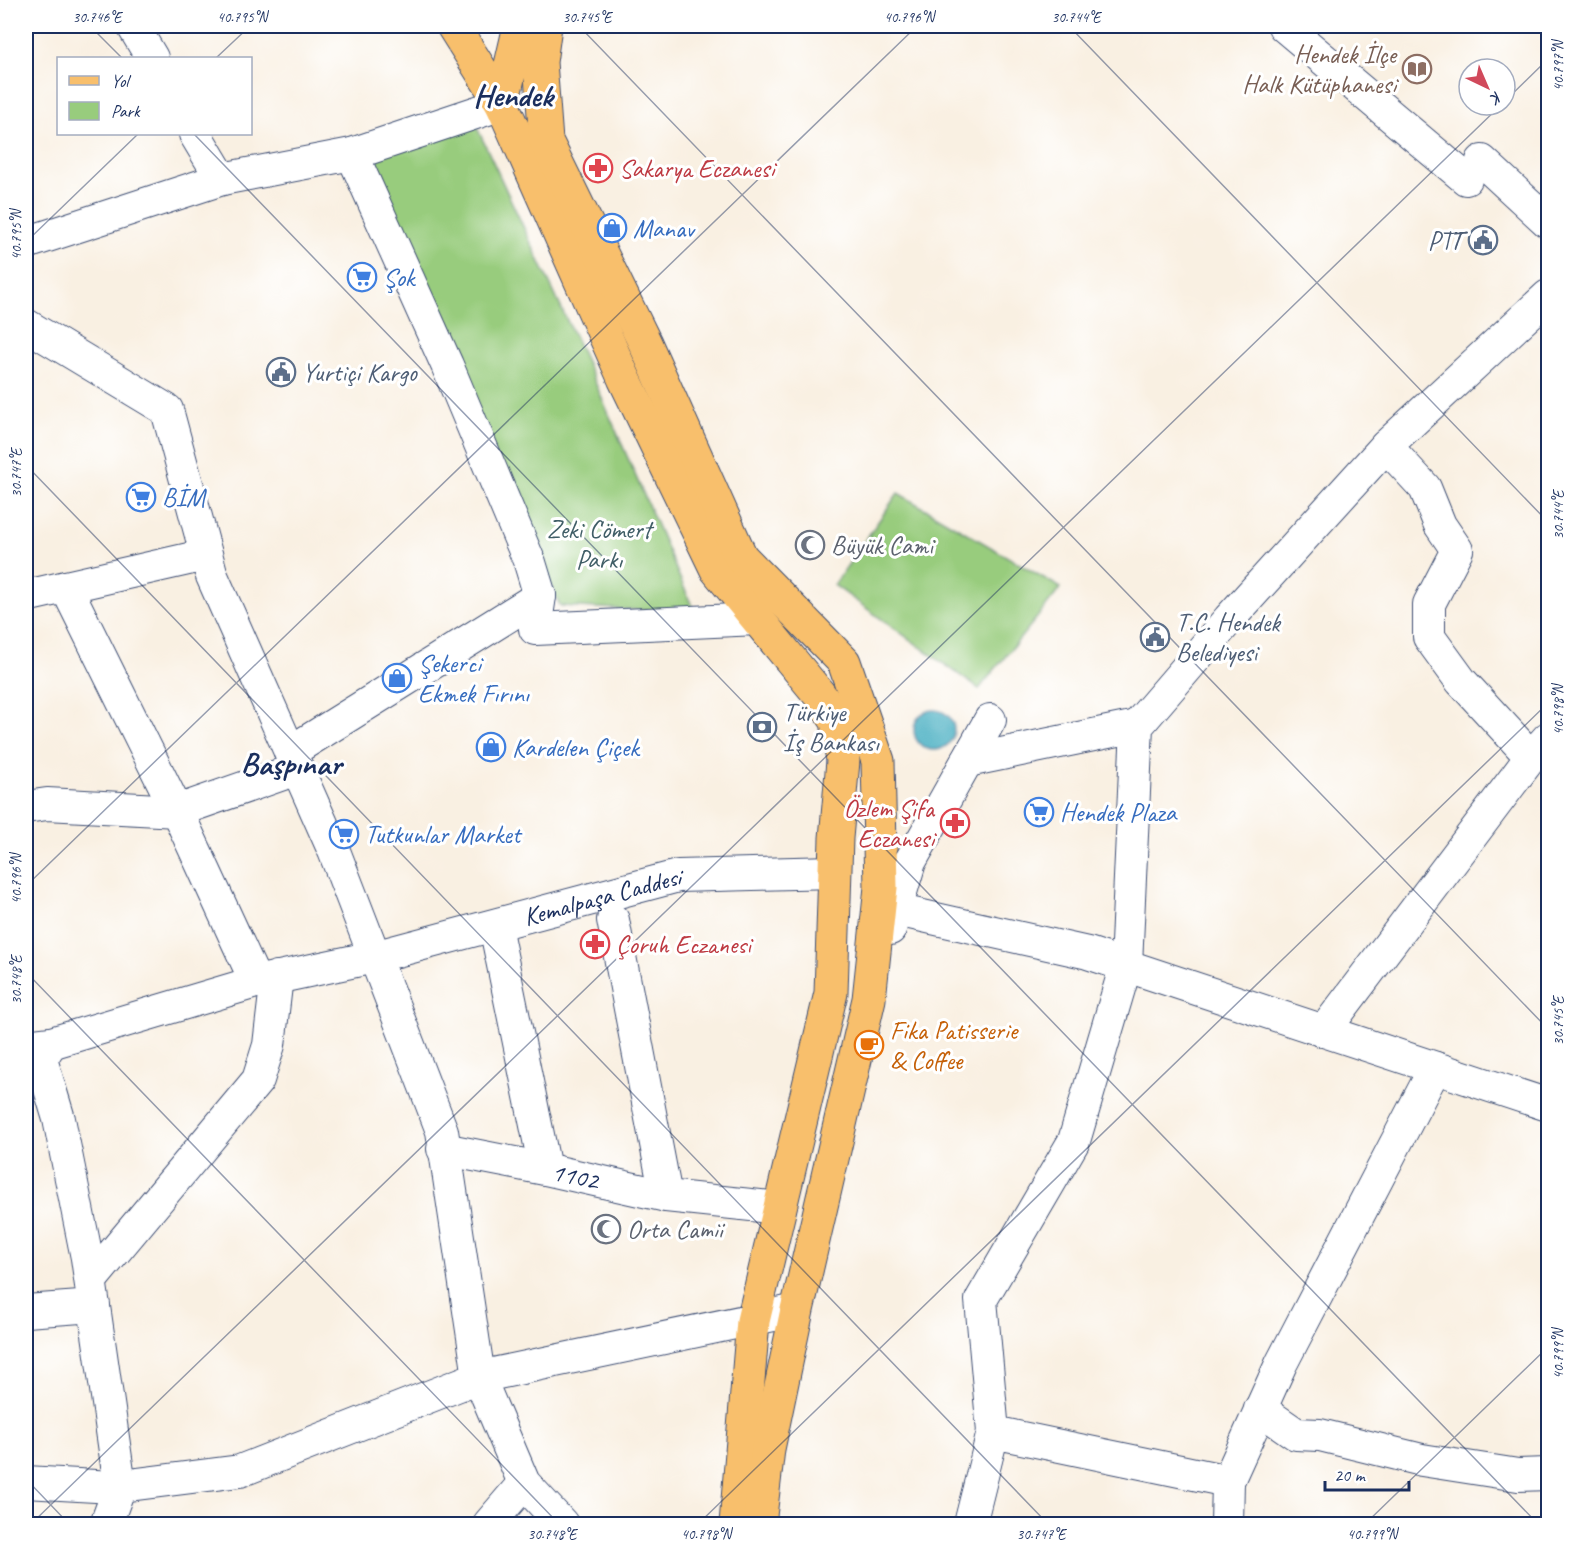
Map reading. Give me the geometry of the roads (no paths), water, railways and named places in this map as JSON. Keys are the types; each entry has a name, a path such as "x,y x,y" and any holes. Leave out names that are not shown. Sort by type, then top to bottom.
{"main road":[{"path":"453,26 502,104 624,378 717,570 837,720 843,761 834,872 831,993 753,1321 736,1524"},
{"path":"502,104 520,26"},
{"path":"545,26 540,62 546,141 645,343 741,557 844,662 878,761 881,887 869,999 797,1310 768,1449 759,1524"},
{"path":"502,104 546,141"}],"street":[{"path":"133,26 151,57"},
{"path":"1284,26 1474,170 1548,222"},
{"path":"26,243 222,179 352,154 502,104"},
{"path":"196,135 222,179"},
{"path":"352,154 447,365 530,563 540,596 535,629 763,627"},
{"path":"966,761 1137,726 1229,619 1386,446 1548,296"},
{"path":"26,325 166,410 212,576 334,851 442,1131 479,1377 524,1484 562,1524"},
{"path":"1324,1031 1540,747 1461,681 1429,636 1428,604 1457,550 1440,525 1425,488 1386,446"},
{"path":"26,596 206,555"},
{"path":"26,1311 93,1293 258,1080 269,1045 266,980 177,811 66,587"},
{"path":"26,807 47,804 177,811 294,760 540,596"},
{"path":"869,999 910,862 990,720"},
{"path":"970,1524 993,1432 981,1300 1074,1141 1126,965 1137,726"},
{"name":"Kemalpaşa Caddesi","path":"38,1045 266,980 374,957 678,876 834,872"},
{"path":"896,910 1088,953 1548,1105"},
{"path":"613,920 666,1196"},
{"name":"1102","path":"495,926 545,1169 666,1196 780,1208"},
{"path":"38,1045 59,1119 93,1293 120,1486 106,1524"},
{"path":"1227,1524 1227,1481 1260,1409 1435,1068"},
{"path":"443,1149 545,1169"},
{"path":"26,1482 120,1486 240,1471 479,1377 797,1310"},
{"path":"1260,1409 1296,1434 1320,1435 1422,1460 1518,1475 1548,1474"},
{"path":"993,1432 1227,1481"},
{"path":"489,1524 524,1484"}],"water":[{"path":"934,710 942,711 948,716 953,722 953,738 948,744 942,749 934,750 926,749 920,744 915,738 914,730 915,722 920,716 926,711"}],"place":[{"name":"Hendek İlçe Halk Kütüphanesi","path":"1417,69"},
{"name":"Sakarya Eczanesi","path":"598,168"},
{"name":"Manav","path":"612,228"},
{"name":"PTT","path":"1483,240"},
{"name":"Şok","path":"362,277"},
{"name":"Yurtiçi Kargo","path":"281,372"},
{"name":"BİM","path":"141,497"},
{"name":"Büyük Cami","path":"810,545"},
{"name":"T.C. Hendek Belediyesi","path":"1155,637"},
{"name":"Şekerci Ekmek Fırını","path":"397,678"},
{"name":"Türkiye İş Bankası","path":"762,727"},
{"name":"Kardelen Çiçek","path":"491,747"},
{"name":"Hendek Plaza","path":"1039,812"},
{"name":"Özlem Şifa Eczanesi","path":"955,823"},
{"name":"Tutkunlar Market","path":"344,834"},
{"name":"Çoruh Eczanesi","path":"595,944"},
{"name":"Fika Patisserie & Coffee","path":"869,1045"},
{"name":"Orta Camii","path":"606,1229"}],"district":[{"name":"Hendek","path":"513,95"},
{"name":"Başpınar","path":"291,763"}],"park label":[{"name":"Zeki Cömert Parkı","path":"599,544"}]}
